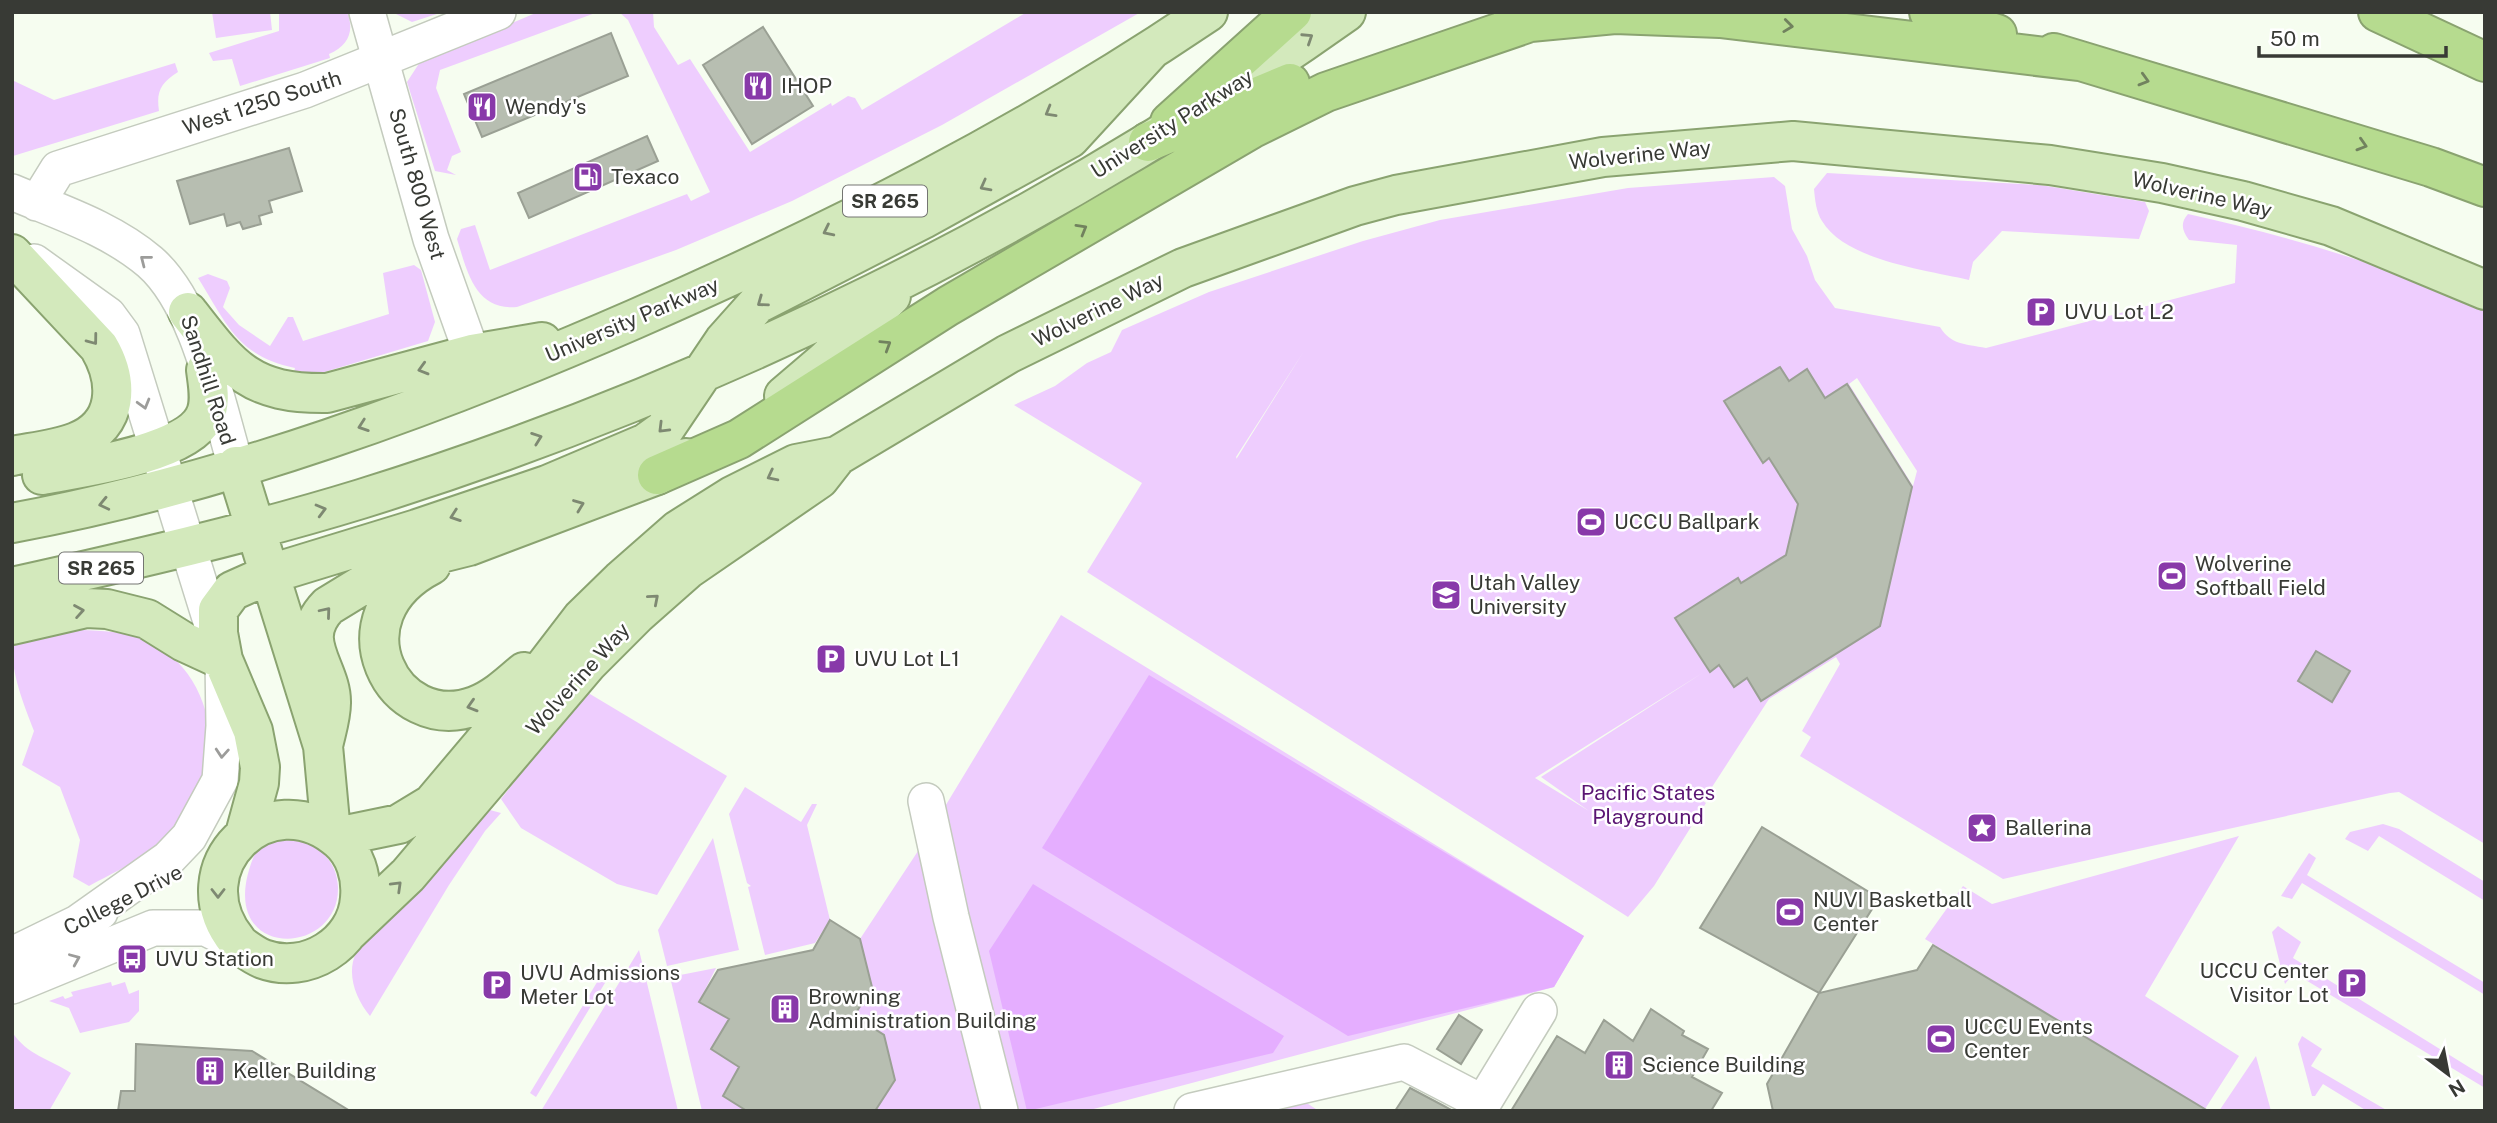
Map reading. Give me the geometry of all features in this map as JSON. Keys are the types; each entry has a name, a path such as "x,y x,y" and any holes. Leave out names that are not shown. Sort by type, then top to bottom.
{"highway":[{"path":"1148,142 1292,12"},
{"path":"1929,12 2078,61 2418,162 2485,187"},
{"path":"2378,12 2485,62"},
{"path":"1148,142 1320,71 1357,59 1448,34 1536,20 1615,14 1720,18 2078,61"},
{"path":"657,475 739,439 948,306 1271,118 1326,92 1536,20"}],"main road":[{"name":"University Parkway","path":"12,523 111,503 236,466 513,372 834,228 1051,112 1208,12"},
{"name":"University Parkway","path":"255,528 432,476 703,373 916,272 1148,142 1346,12"},
{"path":"240,839 265,823 288,819 311,823 333,835 352,857 361,887 355,919 335,947 313,960 287,964 262,959 238,943 226,928 218,907 217,884 222,863 240,839 259,783 260,767 253,731 223,660 217,622 223,601 232,591 270,574 417,529 622,455 664,430 740,321 757,304 923,219 1070,138 1150,51"},
{"name":"Wolverine Way","path":"333,835 399,824 432,804 582,618 621,579 678,530 732,496 796,464 836,456 1008,355 1183,268 1355,206 1396,195 1527,169 1651,152 1793,141 2050,165 2149,181 2243,201 2330,226 2485,290"},
{"path":"12,254 99,347 107,361 114,387 111,410 91,434 67,446 12,456"},
{"path":"333,835 323,746 331,701 313,644 321,614 382,573 413,560 470,546 657,475 788,393 916,272"},
{"path":"188,312 235,369 262,385 302,393 327,393 472,354 610,330"},
{"path":"12,481 158,448 180,440 203,420 208,407 206,370"},
{"name":"Wolverine Way","path":"347,933 408,875 588,663 637,614 688,569 819,479 836,456"},
{"name":"Sandhill Road","path":"236,466 323,746"},
{"name":"SR 265","path":"12,587 188,547 255,528"},
{"path":"470,546 405,582 378,626 382,664 408,695 438,709 477,705 512,683 582,618"},
{"path":"12,625 86,608 107,608 147,619 184,642 223,660"},
{"path":"327,795 352,807 373,807 396,805 444,791"}],"street":[{"name":"South 800 West","path":"367,12 430,239 472,354"},
{"name":"West 1250 South","path":"24,197 58,169 305,90 498,12"},
{"name":"Sandhill Road","path":"24,197 89,224 150,262 171,285 188,312 236,466"},
{"path":"12,245 108,315 122,334 223,660 224,726 220,780 189,838 168,859 79,922"},
{"path":"926,801 951,917 1000,1111"},
{"name":"College Drive","path":"12,956 28,939 79,922 240,839"},
{"name":"College Drive","path":"12,986 153,928 206,928 238,943"},
{"path":"1192,1111 1404,1062 1483,1103 1539,1011"}],"green space":[{"path":"212,12 270,12 272,30 216,38"},
{"path":"279,12 347,12 350,32 341,47 329,54 330,58 240,86 232,59 213,61 209,53 279,31"},
{"path":"392,12 443,12 412,22"},
{"path":"538,12 598,12 440,70 436,88 461,152 452,156 447,170 456,175 435,171 407,82 420,62"},
{"path":"619,12 653,12 654,27 678,65 690,59 750,152 831,103 832,106 848,96 855,98 862,110 1027,12 1141,12 942,125 792,201 676,250 517,307 503,307 491,303 482,296 469,276 457,239 461,229 475,225 490,270 687,194 691,201 710,192 628,20"},
{"path":"175,63 178,72 161,88 158,98 159,111 13,156 12,80 54,100"},
{"path":"1827,173 2040,185 2145,202 2149,211 2139,239 2002,231 1973,262 1969,280 1889,262 1849,246 1833,235 1820,217 1814,193 1814,189"},
{"name":"Pacific States Playground","path":"1774,177 1785,186 1792,229 1807,256 1815,280 1835,308 1940,327 1954,340 1986,348 2235,283 2237,245 2189,240 2183,227 2188,214 2338,254 2485,306 2485,844 2399,792 2003,879 1800,756 1811,737 1802,731 1840,664 1836,657 1769,699 1703,801 1706,803 1654,886 1628,917 1087,572 1142,483 1014,405 1055,386 1087,363 1111,352 1122,330 1209,292 1363,241 1440,220 1628,188","holes":["1304,351 1237,458 1237,459 1236,457","1857,378 1917,471 1913,486 1849,384","1704,672 1541,777 1589,811 1535,778"]},
{"path":"414,265 421,270 435,322 428,341 311,376 293,375 295,368 275,363 246,346 226,324 198,278 208,274 227,281 230,288 223,307 239,325 270,346 288,317 293,317 303,341 389,314 383,273"},
{"path":"1061,615 1584,936 1554,987 1086,1111 1013,1111 941,813"},
{"path":"80,630 128,634 144,639 176,660 189,675 205,710 210,749 207,768 196,796 165,837 148,852 89,886 73,877 80,840 60,787 22,765 34,731 22,699 12,656 12,645"},
{"path":"585,691 727,776 657,895 617,884 521,828 501,799"},
{"path":"745,787 801,822 812,804 817,804 807,825 830,920 815,943 765,955 748,887 751,886 747,883 729,814"},
{"path":"490,810 501,813 485,831 449,885 370,1016 360,1002 352,978 356,953"},
{"path":"2383,824 2399,829 2485,882 2485,901 2379,836 2368,851 2345,839 2350,832"},
{"path":"2239,836 2145,996 2239,1056 2205,1109 1925,939 1963,886 1992,904"},
{"path":"302,838 322,852 335,870 338,887 333,912 318,929 298,938 277,938 259,929 247,910 246,882 260,843 264,840"},
{"path":"713,838 739,950 667,966 658,930"},
{"path":"922,845 989,1111 876,1110 854,1016 872,987 860,939"},
{"path":"2309,853 2316,858 2307,875 2485,983 2485,995 2302,883 2292,899 2281,896"},
{"path":"2278,926 2301,942 2293,958 2485,1077 2485,1088 2294,973 2285,984 2272,932"},
{"path":"639,950 678,1111 541,1111"},
{"path":"716,968 699,1002 729,1019 711,1049 739,1067 747,1111 702,1111 670,977"},
{"path":"605,969 611,973 536,1097 530,1093"},
{"path":"111,982 112,986 125,982 129,994 139,990 139,1011 129,1022 80,1033 69,1008 49,1001 63,996 65,999 73,996 71,992"},
{"path":"12,1032 32,1051 71,1073 49,1111 12,1111"},
{"path":"2302,1036 2322,1049 2311,1066 2388,1111 2367,1111 2323,1084 2315,1096 2312,1096 2298,1044"},
{"path":"2256,1056 2271,1111 2219,1111"},
{"path":"1299,1098 1319,1111 1248,1111"}],"shaded area":[{"path":"1149,675 1584,936 1554,987 1348,1036 1042,848"},
{"path":"1033,884 1284,1036 1273,1053 1027,1111 989,951"}],"building":[{"name":"IHOP","path":"763,27 813,106 752,144 703,65"},
{"path":"611,33 628,76 482,137 464,94"},
{"name":"Texaco","path":"647,136 658,161 529,218 518,193"},
{"path":"289,148 302,191 269,201 272,212 259,216 261,224 243,229 240,222 227,226 224,214 190,224 177,181"},
{"path":"1780,367 1789,381 1807,369 1825,398 1847,384 1912,487 1880,626 1761,701 1747,678 1734,687 1719,665 1710,672 1675,618 1738,578 1741,583 1786,555 1798,504 1769,458 1763,463 1724,401"},
{"path":"2316,651 2350,671 2332,702 2298,681"},
{"name":"NUVI Basketball Center","path":"1762,827 1879,898 1819,993 1700,928"},
{"name":"Browning Administration Building","path":"830,920 860,939 872,987 854,1016 884,1035 895,1080 875,1111 747,1111 723,1096 739,1067 711,1049 729,1019 699,1002 718,970 813,950"},
{"name":"UCCU Events Center","path":"1933,945 2208,1111 1773,1111 1767,1084 1819,993 1917,970"},
{"name":"Science Building","path":"1651,1009 1684,1031 1682,1035 1708,1049 1692,1077 1722,1093 1711,1111 1511,1111 1557,1036 1585,1053 1604,1020 1633,1041"},
{"path":"1459,1015 1482,1030 1461,1064 1437,1049"},
{"name":"Keller Building","path":"136,1044 252,1051 350,1111 118,1111 121,1091 135,1091"},
{"path":"1410,1088 1444,1106 1453,1111 1395,1111"}],"place":[{"name":"IHOP","path":"758,86"},
{"name":"Wendy's","path":"482,107"},
{"name":"Texaco","path":"588,177"},
{"name":"UVU Lot L2","path":"2041,312"},
{"name":"UCCU Ballpark","path":"1591,522"},
{"name":"Wolverine Softball Field","path":"2172,576"},
{"name":"Utah Valley University","path":"1446,595"},
{"name":"UVU Lot L1","path":"831,659"},
{"name":"Ballerina","path":"1982,828"},
{"name":"NUVI Basketball Center","path":"1790,912"},
{"name":"UVU Station","path":"132,959"},
{"name":"UCCU Center Visitor Lot","path":"2352,983"},
{"name":"UVU Admissions Meter Lot","path":"497,985"},
{"name":"Browning Administration Building","path":"785,1009"},
{"name":"UCCU Events Center","path":"1941,1039"},
{"name":"Science Building","path":"1619,1065"},
{"name":"Keller Building","path":"210,1071"}]}
